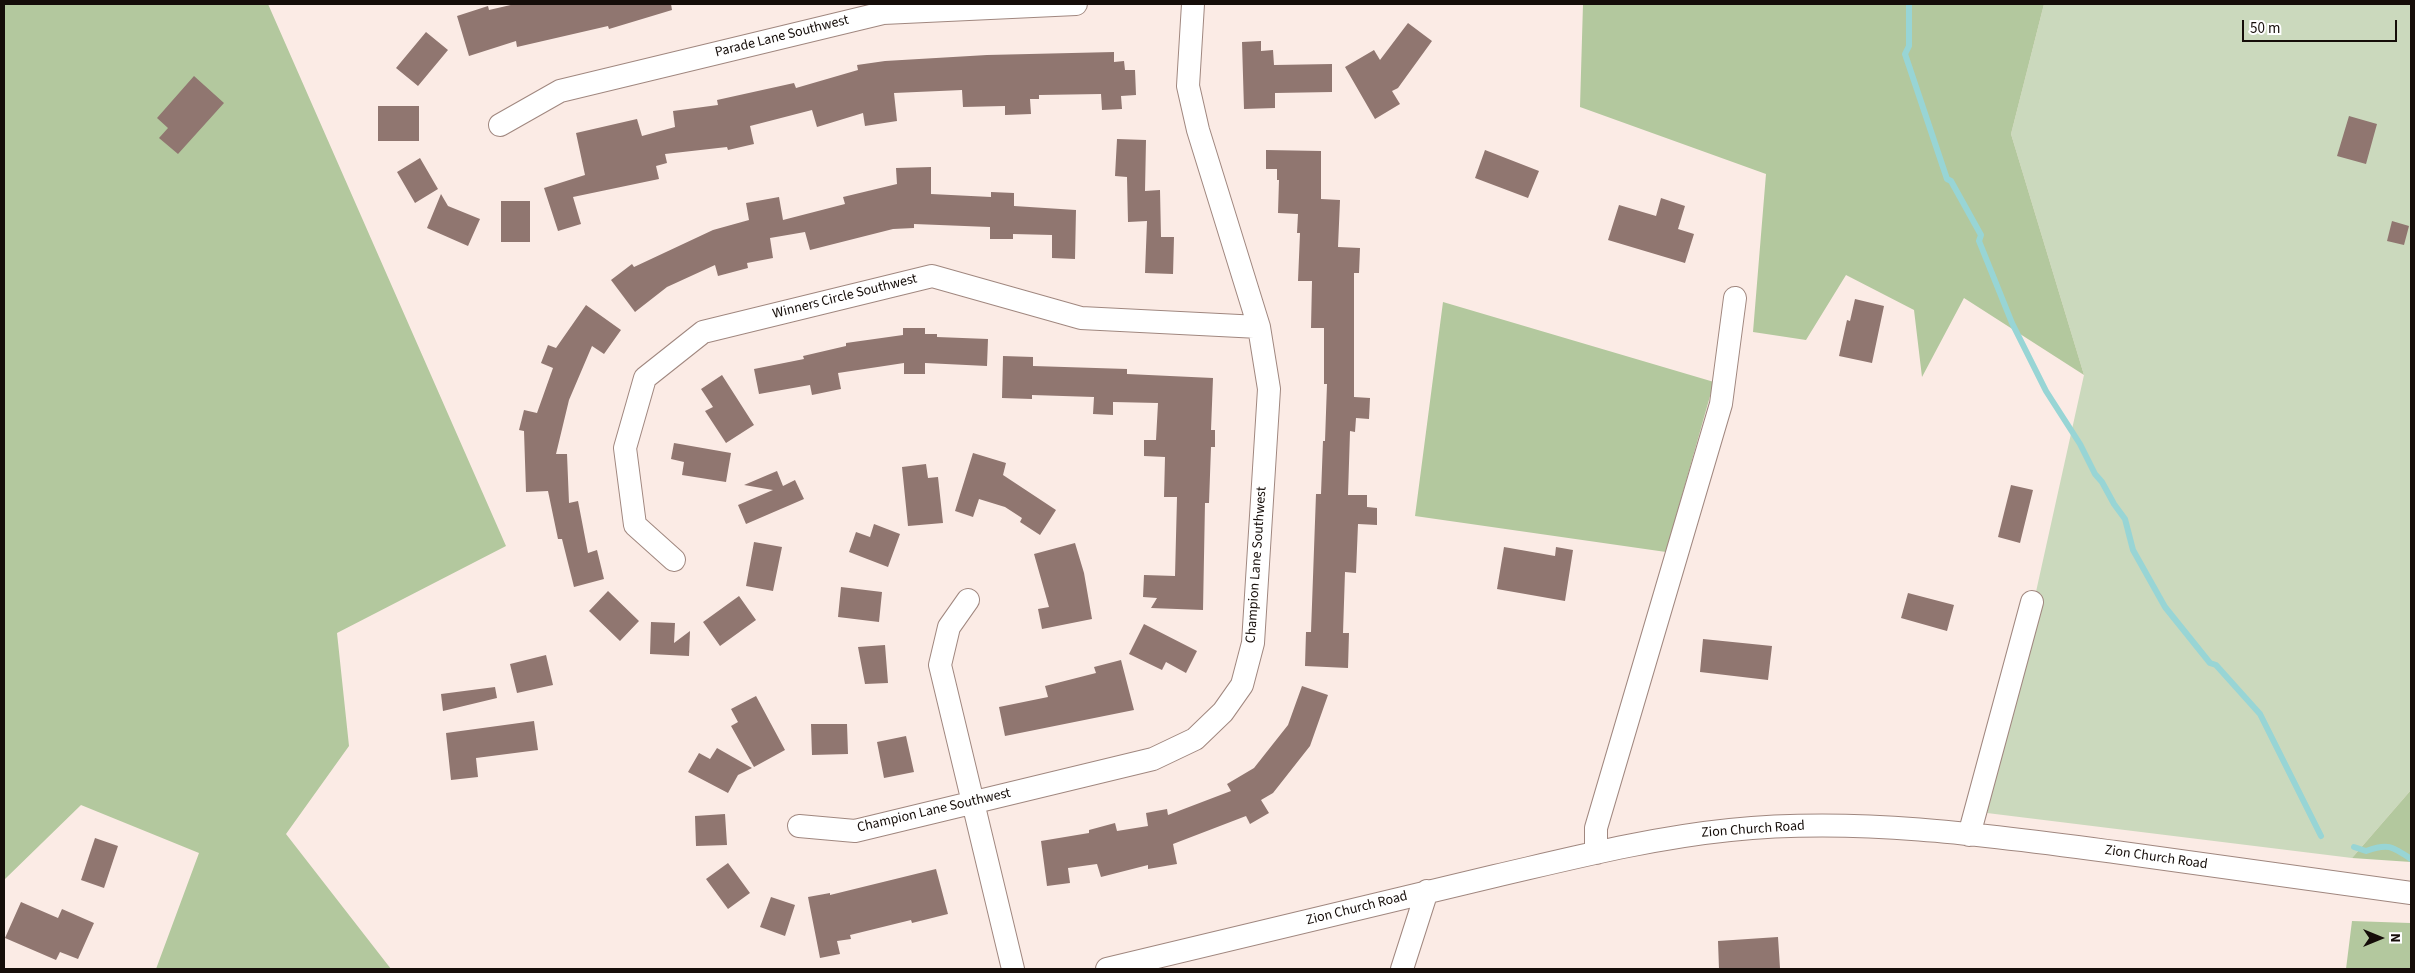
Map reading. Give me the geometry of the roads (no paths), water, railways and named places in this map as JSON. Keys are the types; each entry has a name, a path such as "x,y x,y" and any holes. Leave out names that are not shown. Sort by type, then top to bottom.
{"street":[{"name":"Parade Lane Southwest","path":"500,124 560,91 883,13 1076,4"},
{"name":"Champion Lane Southwest","path":"799,826 856,831 1153,759 1195,739 1223,712 1242,685 1252,643 1269,388 1259,327 1198,130 1188,86 1193,4"},
{"name":"Winners Circle Southwest","path":"674,560 635,525 625,448 645,378 703,332 932,276 1081,318 1259,327"},
{"path":"1596,853 1596,828 1720,404 1735,298"},
{"path":"968,600 949,628 940,665 1013,969"},
{"path":"1969,834 2032,602"},
{"name":"Zion Church Road","path":"1107,969 1596,853 1686,835 1814,825 1969,834 2050,843 2411,893"},
{"path":"1402,969 1428,892"}],"waterway":[{"path":"1909,4 1909,46 1905,54 1947,179 1951,181 1981,235 1979,241 2012,323 2046,391 2080,444 2095,474 2125,519 2133,550 2165,607 2210,663 2216,665 2260,714 2321,836"},
{"path":"2354,847 2366,851 2380,847 2390,847 2411,859"}]}
